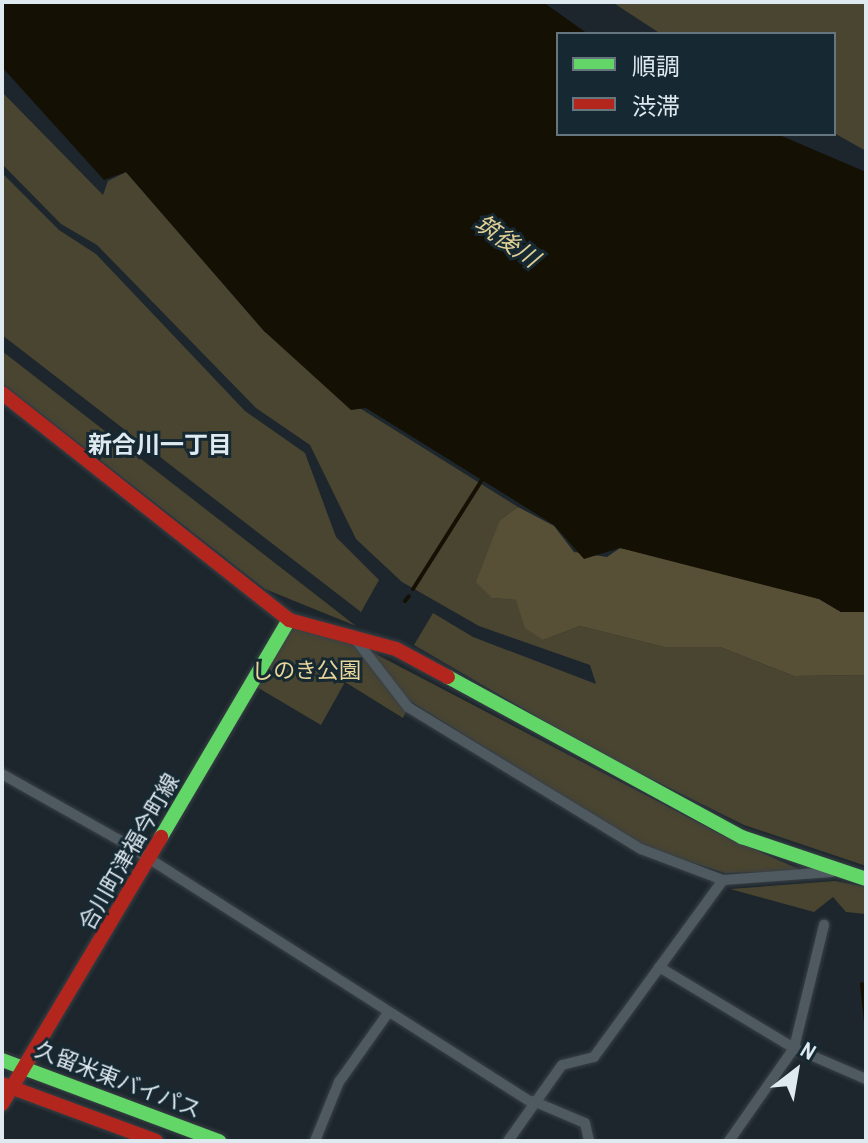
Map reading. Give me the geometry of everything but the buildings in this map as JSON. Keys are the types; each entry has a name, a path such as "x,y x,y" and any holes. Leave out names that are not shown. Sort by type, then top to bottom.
{"main road":[{"path":"2,393 289,620 396,649 628,780 832,872 866,879"},
{"name":"合川町津福今町線","path":"2,1104 8,1086 28,1069 289,620"},
{"name":"久留米東バイパス","path":"2,1060 219,1141"},
{"name":"久留米東バイパス","path":"8,1086 156,1141"}],"street":[{"path":"356,640 408,707 641,849 723,880 832,872"},
{"path":"2,774 149,860 532,1102 585,1123 589,1141"},
{"path":"508,1141 532,1102 562,1065 594,1057 723,880"},
{"path":"729,1141 794,1048 824,925"},
{"path":"659,967 794,1048 866,1079"},
{"path":"315,1141 339,1082 388,1013"}],"green space":[{"path":"612,2 866,2 866,151 836,134 836,32 658,32"},
{"path":"2,92 103,195 108,181 126,172 264,331 358,407 518,507 500,520 492,598 516,600 543,640 580,626 664,647 720,647 794,676 866,675 866,866 744,825 601,754 414,645 433,613 473,637 596,684 590,665 479,626 402,582 356,539 310,445 256,408 97,245 61,224 2,164"},
{"path":"2,173 59,230 96,254 245,411 305,453 336,537 379,580 361,612 2,335"},
{"path":"2,351 356,626 265,589 2,383"},
{"name":"しのき公園","path":"289,620 356,640 408,707 403,718 345,682 321,725 255,686"},
{"path":"368,650 720,834 803,871 725,873 647,848 410,701"},
{"path":"835,881 866,887 866,914 846,912 833,897 814,912 730,889"}],"shaded area":[{"path":"518,507 554,526 574,552 607,557 620,548 657,555 819,599 841,612 866,612 866,675 794,676 720,647 664,647 580,626 543,640 525,628 516,600 492,598 476,582 500,520"}],"water":[{"name":"筑後川","path":"2,2 543,2 585,32 556,32 556,136 782,136 866,172 866,612 841,612 819,599 620,548 584,559 554,525 366,408 351,410 264,331 126,172 104,180 2,67"}],"waterway":[{"path":"413,589 482,480"},
{"path":"405,601 409,596"},
{"path":"862,984 866,1020"}],"traffic: fast":[{"path":"161,837 289,620"},
{"path":"448,677 742,837 866,879"},
{"path":"2,1060 219,1141"}],"traffic: jam":[{"path":"2,393 289,620 396,649 448,677"},
{"path":"2,1104 161,837"},
{"path":"2,1084 156,1141"}],"district":[{"name":"新合川一丁目","path":"160,445"}]}
